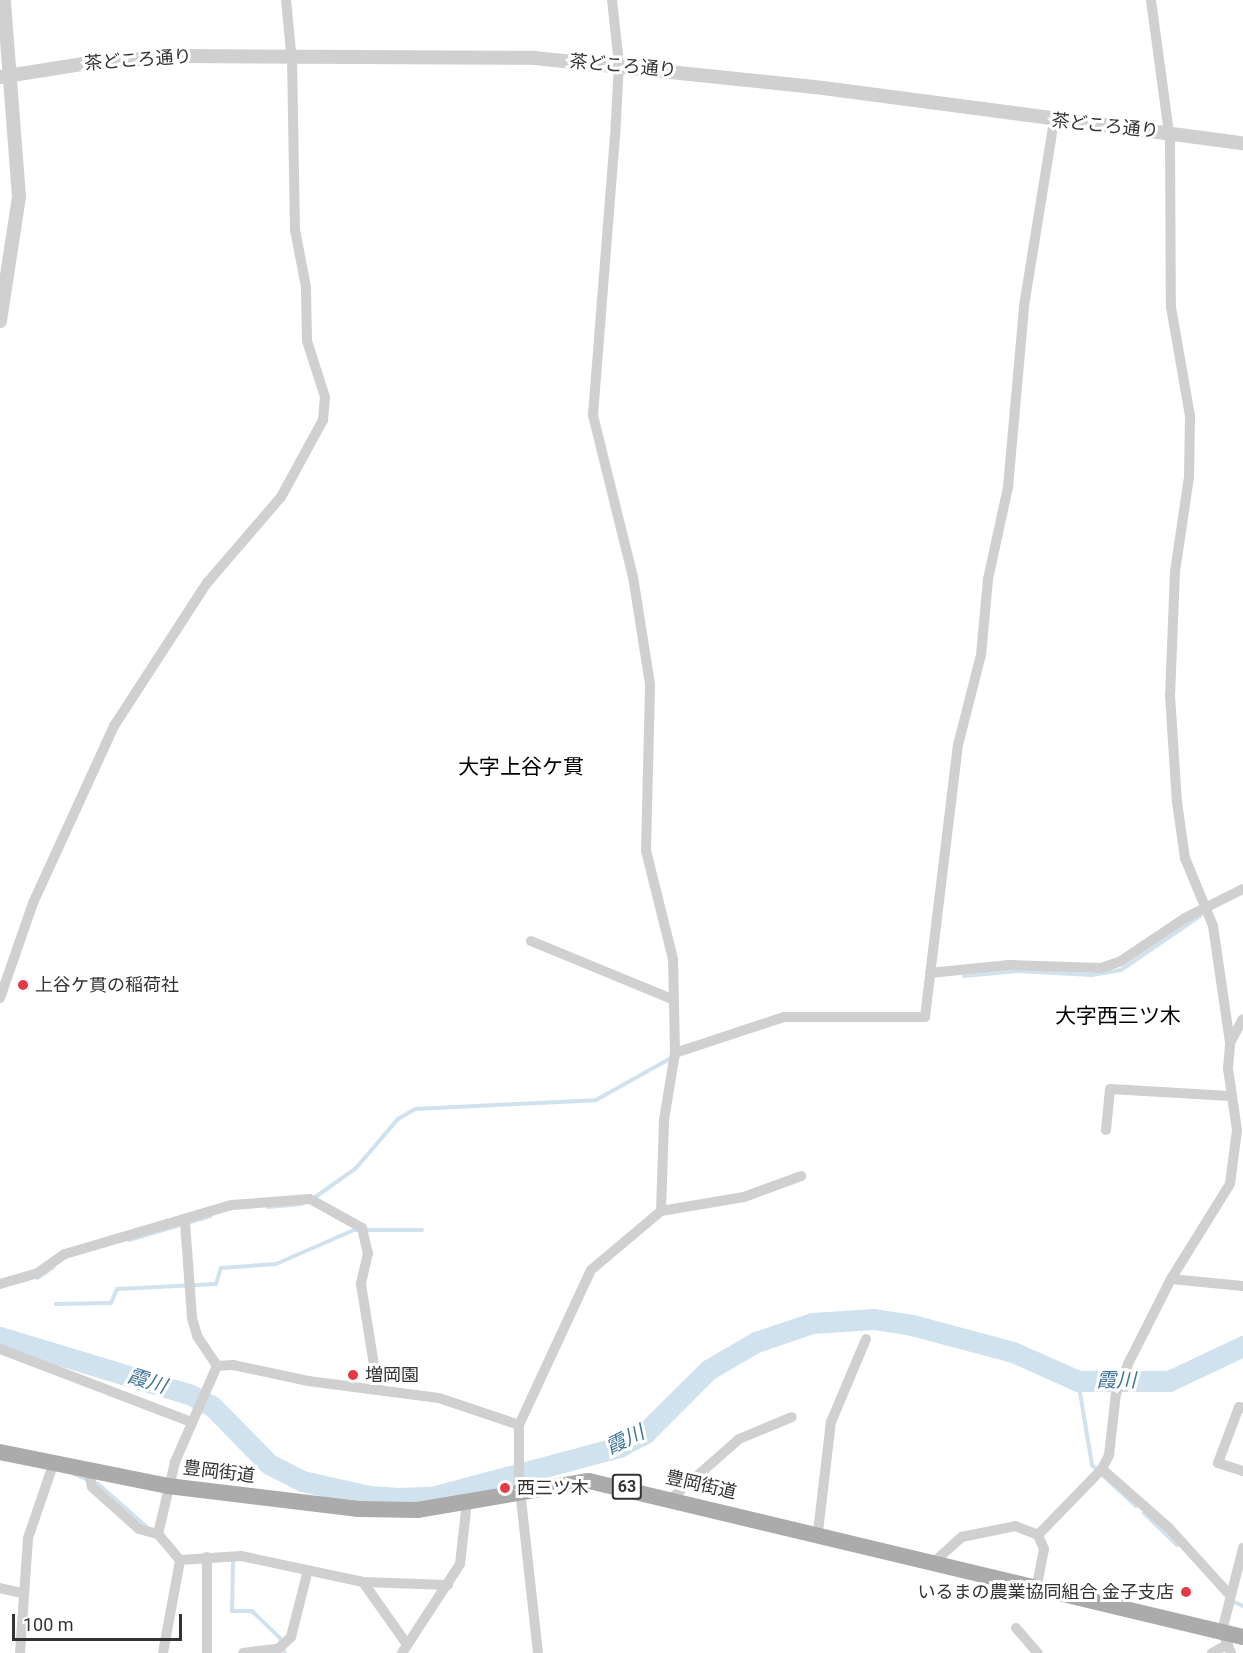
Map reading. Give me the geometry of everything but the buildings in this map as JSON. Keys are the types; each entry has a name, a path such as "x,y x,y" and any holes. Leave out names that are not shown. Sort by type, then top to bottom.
{"main road":[{"name":"豊岡街道","path":"0,1452 89,1473 168,1486 359,1509 417,1510 467,1502 520,1486 589,1481 818,1532 1037,1586 1231,1641"}],"street":[{"path":"0,321 19,197 5,76 3,0"},
{"path":"0,998 33,903 114,726 207,583 281,497 323,420 325,397 307,341 306,287 296,230 286,0"},
{"path":"612,0 619,64 593,415 633,577 650,684 646,851 672,953 675,1053 664,1120 661,1211"},
{"path":"1038,1535 1100,1472 1109,1455 1116,1394 1128,1364 1171,1279 1230,1184 1240,1129 1230,1096 1230,1043 1207,906 1181,843 1172,734 1175,572 1189,477 1190,434 1171,307 1167,133 1151,0"},
{"name":"茶どころ通り","path":"5,76 135,59 290,53 619,64 1054,121 1243,143"},
{"path":"675,1053 784,1017 925,1017 958,745 981,655 988,579 1008,487 1024,306 1054,121"},
{"path":"930,973 1009,965 1101,968 1121,961 1207,906 1243,889"},
{"path":"531,941 672,999"},
{"path":"1230,1043 1243,1020"},
{"path":"1106,1130 1110,1089 1230,1096"},
{"path":"538,1653 520,1486 517,1448 519,1425 591,1270 661,1211 744,1197 801,1176"},
{"path":"0,1284 36,1274 65,1254 90,1245 185,1222 232,1205 310,1199 362,1228 368,1253 361,1284 378,1390"},
{"path":"185,1222 192,1318 197,1336 217,1366"},
{"path":"1171,1279 1243,1286"},
{"path":"818,1532 831,1422 866,1339"},
{"path":"0,1349 191,1422"},
{"path":"217,1366 233,1365 378,1390 440,1398 519,1425"},
{"path":"158,1534 168,1486 191,1422 212,1382 217,1366"},
{"path":"1243,1408 1239,1407 1218,1463 1243,1471"},
{"path":"672,1498 739,1439 792,1418"},
{"path":"20,1653 22,1593 28,1538 53,1465"},
{"path":"1100,1472 1169,1528 1228,1593"},
{"path":"89,1473 92,1487 139,1528 158,1534 180,1560"},
{"path":"363,1582 404,1648 460,1564 467,1502"},
{"path":"934,1562 962,1536 1003,1526 1038,1535"},
{"path":"1037,1586 1046,1558 1038,1535"},
{"path":"1212,1653 1231,1641 1228,1593 1243,1548"},
{"path":"180,1560 241,1556 363,1582 448,1585"},
{"path":"207,1557 207,1653"},
{"path":"163,1653 180,1560"},
{"path":"243,1653 279,1651 291,1637 308,1570"},
{"path":"0,1588 22,1593"},
{"path":"1016,1628 1038,1653"}],"waterway":[{"path":"964,976 1018,971 1092,975 1121,970 1200,916"},
{"path":"314,1198 356,1168 398,1119 415,1109 596,1100 669,1059"},
{"path":"268,1207 302,1204"},
{"path":"129,1240 211,1216"},
{"path":"56,1304 111,1303 117,1289 216,1284 221,1268 276,1264 354,1230 422,1230"},
{"path":"38,1278 53,1267"},
{"name":"霞川","path":"0,1337 189,1394 212,1406 269,1464 302,1481 369,1496 398,1498 432,1497 619,1447 645,1433 708,1370 756,1342 812,1323 874,1319 912,1325 1013,1352 1078,1381 1169,1381 1243,1346"},
{"path":"1078,1381 1092,1465 1136,1506"},
{"path":"74,1474 98,1484 147,1527"},
{"path":"1144,1513 1177,1545"},
{"path":"233,1560 232,1611 252,1611 280,1638 285,1653"},
{"path":"1230,1600 1243,1606"}],"place":[{"name":"上谷ケ貫の稲荷社","path":"23,985"},
{"name":"増岡園","path":"353,1375"},
{"name":"西三ツ木","path":"505,1488"},
{"name":"いるまの農業協同組合 金子支店","path":"1186,1592"}],"district":[{"name":"大字上谷ケ貫","path":"521,767"},
{"name":"大字西三ツ木","path":"1118,1016"}]}
